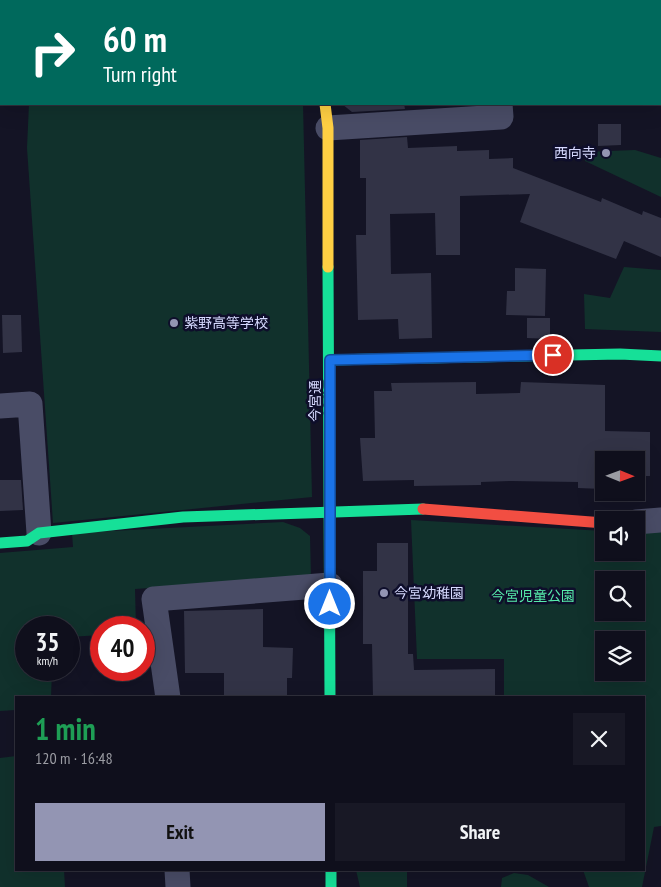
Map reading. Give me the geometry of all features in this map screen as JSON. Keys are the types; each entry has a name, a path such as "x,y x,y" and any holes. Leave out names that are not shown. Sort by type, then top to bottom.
{"street":[{"path":"327,116 501,117 500,105"},
{"name":"今宮通","path":"327,116 330,360 330,696"},
{"path":"330,360 620,354 661,356"},
{"path":"0,406 30,404 39,533"},
{"path":"0,543 27,541 39,533 183,517 330,510 410,508 595,522"},
{"path":"645,521 661,520"},
{"path":"168,696 154,599 330,585"},
{"path":"177,871 178,887"},
{"path":"331,871 331,887"}],"green space":[{"name":"紫野高等学校","path":"29,105 303,105 312,497 53,523 27,148"},
{"path":"635,150 661,158 661,197 585,161 584,152"},
{"path":"624,267 661,270 661,332 585,329 584,294 610,298"},
{"name":"今宮児童公園","path":"411,520 595,530 595,561 645,561 645,531 661,529 661,826 654,827 642,887 589,887 583,871 645,871 645,696 504,696 504,659 417,659"},
{"path":"283,522 300,528 310,536 311,577 135,589 136,616 90,616 90,636 80,636 80,616 15,616 15,681 52,681 51,696 15,696 15,710 0,711 0,553 73,547 72,533"},
{"path":"15,756 15,871 64,871 65,887 0,887 0,758"},
{"path":"356,871 407,871 407,887 360,887"},
{"path":"514,873 528,875 549,887 501,887 502,878"}],"building":[{"path":"343,105 404,105 405,109 352,112"},
{"path":"598,124 621,124 621,145 598,146"},
{"path":"407,137 408,148 457,146 457,151 489,150 489,159 513,158 513,168 601,202 602,198 642,215 643,211 661,218 661,257 624,241 616,259 520,222 530,194 460,196 460,255 436,255 435,213 390,214 391,274 431,273 432,338 399,339 398,319 358,320 356,235 366,235 366,178 360,178 360,140"},
{"path":"515,268 546,269 545,316 506,315 507,291 515,291"},
{"path":"2,315 21,315 22,352 3,353"},
{"path":"527,318 550,318 550,339 527,338"},
{"path":"476,382 476,394 520,393 521,382 605,385 605,431 650,432 650,476 645,476 645,451 595,451 595,489 578,488 578,482 510,481 481,482 481,485 414,486 414,480 363,481 360,438 375,438 374,391 392,391 391,383"},
{"path":"0,480 21,480 23,510 0,511"},
{"name":"今宮幼稚園","path":"377,543 408,543 408,654 413,654 414,670 495,669 495,696 373,696 372,644 363,644 363,571 377,571"},
{"path":"263,609 263,647 293,648 292,678 287,678 287,696 224,696 224,673 185,673 184,611"}],"traffic: fast":[{"path":"328,267 330,696"},
{"path":"330,360 620,354 661,356"},
{"path":"0,543 27,541 39,533 183,517 423,509"},
{"path":"331,871 331,887"}],"traffic: slow":[{"path":"325,105 328,128 328,267"}],"traffic: jam":[{"path":"423,509 595,522"}],"place":[{"name":"西向寺","path":"606,153"},
{"name":"紫野高等学校","path":"174,323"},
{"name":"今宮幼稚園","path":"384,593"}],"route":[{"path":"330,604 330,360 553,355"}]}
